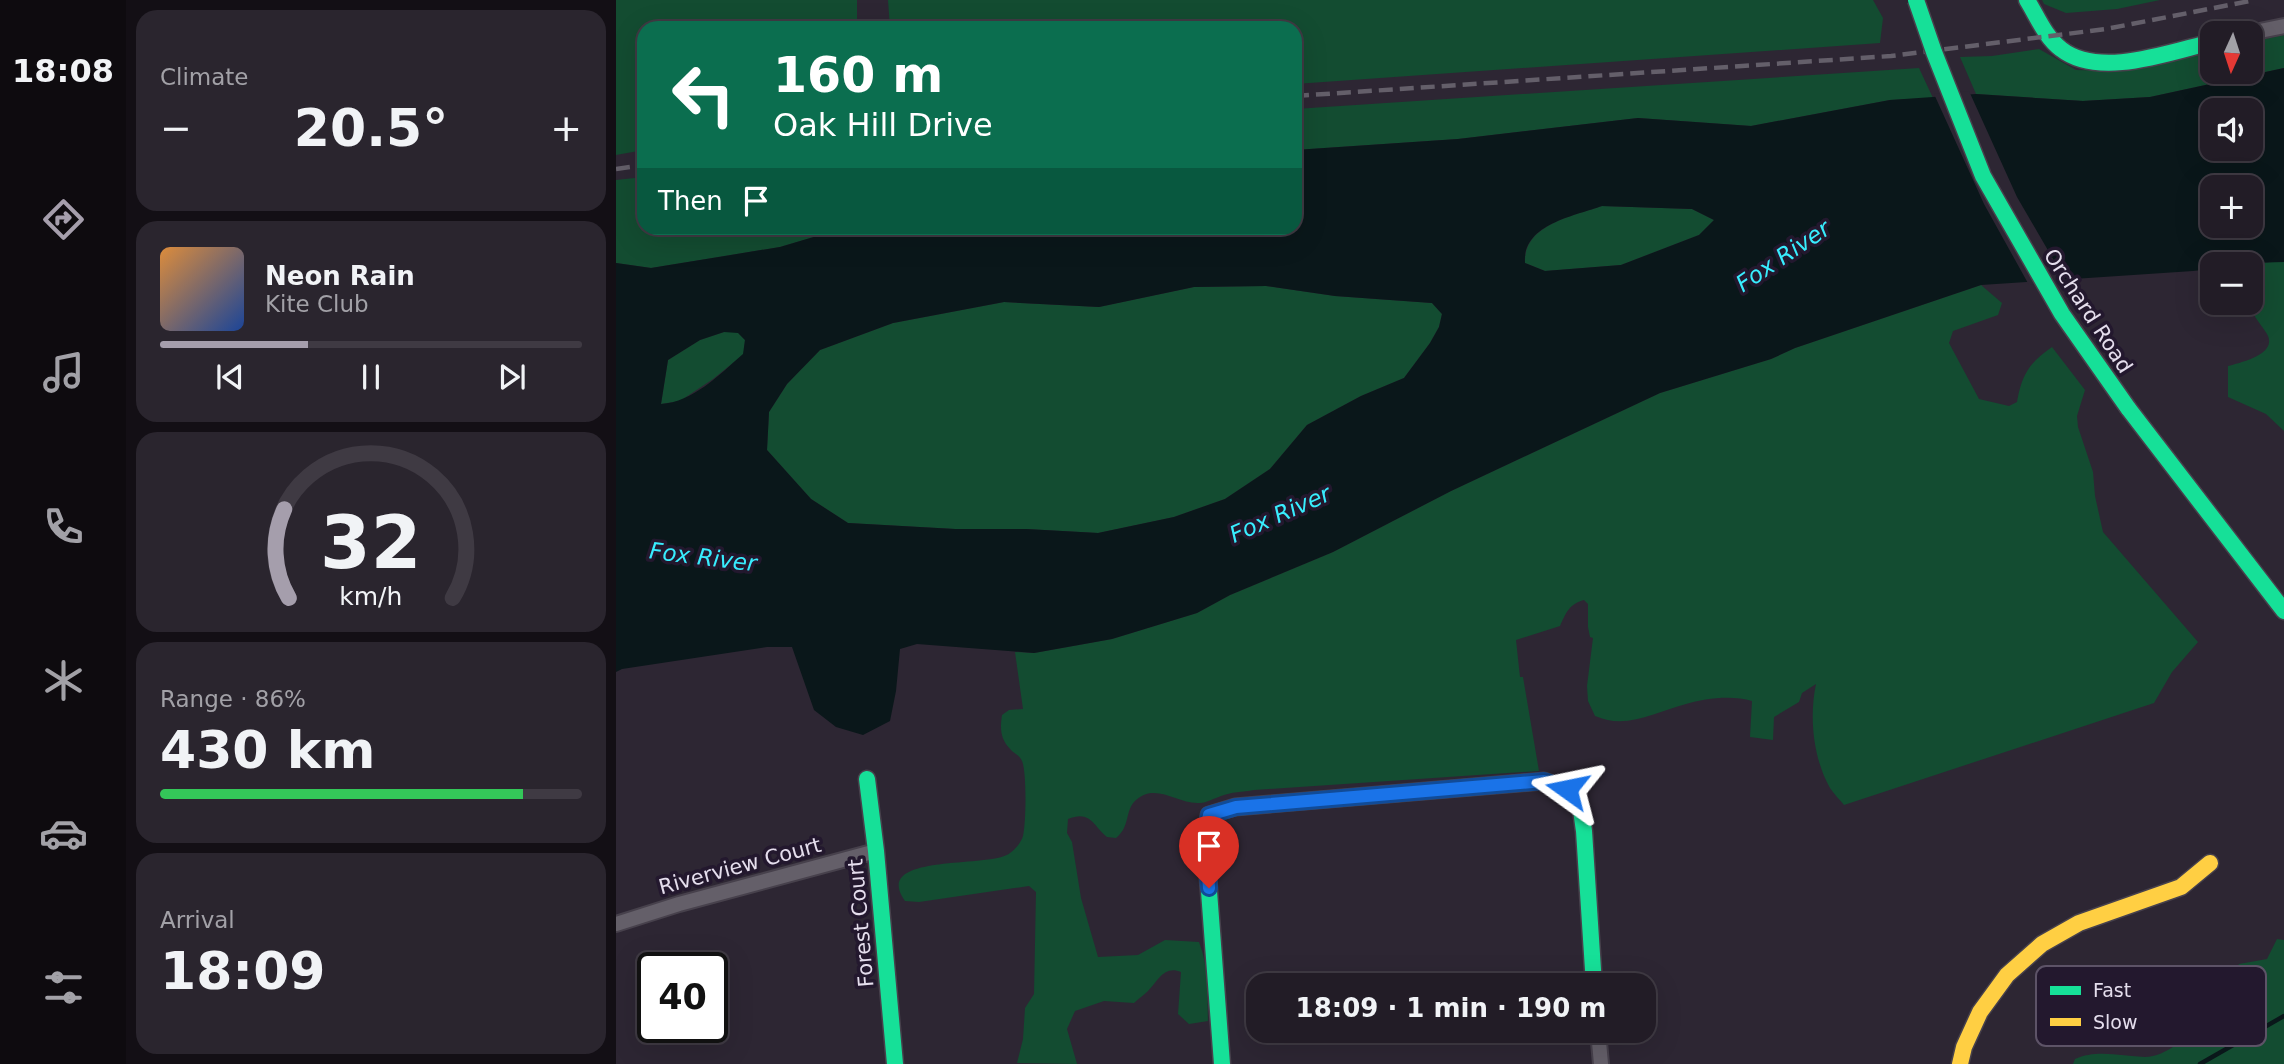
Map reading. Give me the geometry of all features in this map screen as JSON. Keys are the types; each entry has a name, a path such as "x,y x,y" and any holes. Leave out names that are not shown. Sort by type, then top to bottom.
{"street":[{"name":"Orchard Road","path":"1916,0 1938,64 1983,176 2062,314 2128,408 2284,611"},
{"path":"2027,0 2050,37 2073,57 2093,62 2127,60 2200,45"},
{"path":"2263,30 2284,26"},
{"name":"Forest Court","path":"867,779 895,1064"},
{"path":"1222,1064 1205,838 1209,815 1236,807 1544,781 1567,789 1581,810 1593,973"},
{"name":"Riverview Court","path":"616,924 679,904 876,851"},
{"path":"1960,1064 1964,1047 1980,1012 2007,975 2042,944 2080,923 2181,887 2210,863"},
{"path":"1599,1043 1601,1064"}],"green space":[{"path":"616,0 857,0 857,21 637,21 637,151 616,155"},
{"path":"888,0 1873,0 1883,18 1880,43 1302,84 1302,21 890,21"},
{"path":"2042,0 2160,0 2117,9 2066,13 2044,4"},
{"path":"2284,35 2284,68 2263,73 2263,39"},
{"path":"2039,49 2076,70 2112,71 2200,53 2200,84 2210,84 2150,97 2083,101 1976,94 1960,57 1992,56"},
{"path":"1919,68 1933,98 1890,100 1751,126 1638,118 1458,139 1302,150 1302,109"},
{"path":"637,178 637,235 820,235 780,247 651,268 616,263 616,180"},
{"path":"1602,206 1692,209 1714,220 1699,235 1621,265 1545,271 1525,263 1532,239 1541,230 1565,218"},
{"path":"2284,262 2284,431 2266,414 2228,397 2228,366 2258,355 2268,345 2269,339 2255,315 2263,315 2263,263"},
{"path":"1981,285 2002,303 1998,315 1953,331 1949,343 1979,399 2009,406 2017,402 2028,370 2052,347 2085,390 2077,416 2078,427 2093,472 2103,532 2198,642 2172,672 2154,703 1844,805 1830,788 1816,751 1813,710 1816,684 1802,693 1799,702 1774,717 1773,740 1750,737 1752,701 1744,699 1702,700 1630,720 1607,720 1595,716 1588,701 1587,686 1593,638 1590,637 1588,627 1588,604 1584,600 1571,607 1560,626 1516,640 1520,677 1523,677 1539,771 1254,790 1200,803 1152,793 1144,795 1132,804 1124,829 1116,838 1107,837 1091,820 1082,816 1068,819 1067,833 1072,842 1081,898 1098,957 1138,955 1165,940 1199,942 1206,971 1208,1021 1189,1024 1178,1014 1181,972 1170,971 1162,975 1134,1003 1104,1001 1075,1011 1067,1029 1077,1064 1017,1063 1023,1039 1025,1008 1034,994 1036,892 1029,886 919,902 905,901 899,886 904,875 918,868 999,858 1012,852 1022,838 1025,810 1024,767 1021,759 1005,742 1001,729 1002,715 1009,710 1023,709 1015,652 1034,653 1112,639 1197,613 1230,595 1333,552 1451,491 1660,393 1771,359 1795,348"},
{"path":"1266,286 1335,296 1432,303 1442,314 1439,327 1430,343 1404,378 1361,396 1307,425 1270,469 1225,499 1174,517 1098,533 848,523 811,499 767,450 769,412 787,384 820,350 893,323 1004,302 1099,307 1194,287"},
{"path":"724,332 738,332 745,340 744,354 680,401 661,404 668,360 700,340"},
{"path":"2277,939 2284,940 2284,1064 2073,1064 2075,1059 2092,1054 2145,1057 2157,1055 2174,1046 2266,1046 2266,966 2238,966 2267,959"}],"water":[{"name":"Fox River","path":"2284,68 2284,262 2263,263 2263,252 2200,252 2200,270 1981,285 1795,348 1771,359 1660,393 1451,491 1333,552 1230,595 1197,613 1112,639 1034,653 917,644 900,649 890,721 863,735 836,727 814,710 792,647 767,647 616,672 616,263 651,268 780,247 820,235 1302,235 1302,150 1458,139 1638,118 1751,126 1890,100 1976,94 2083,101 2150,97 2210,84 2263,84 2263,73","holes":["1602,206 1692,209 1714,220 1699,235 1621,265 1545,271 1525,263 1526,250 1541,230 1565,218","1266,286 1335,296 1432,303 1442,314 1439,327 1430,343 1404,378 1361,396 1307,425 1270,469 1225,499 1174,517 1098,533 848,523 811,499 767,450 769,412 787,384 820,350 893,323 1004,302 1099,307 1194,287","724,332 738,333 745,340 743,354 695,393 661,404 668,360 700,340"]}],"pier":[{"path":"1969,91 2017,197 2067,283 2029,285 1984,204 1934,94"}],"waterway":[{"path":"2266,1026 2284,1016"},
{"path":"2200,1064 2232,1046"}],"railway":[{"path":"1302,96 1891,56 2106,29 2255,0"},
{"path":"616,169 637,166"}],"traffic: fast":[{"path":"1916,0 1983,176 2062,314 2128,408"},
{"path":"2027,0 2055,44 2077,58 2114,63 2156,57 2200,45"},
{"path":"2128,408 2284,611"},
{"path":"867,779 895,1064"},
{"path":"1222,1064 1205,838 1209,815 1235,807 1544,781 1567,789 1581,810 1584,831 1593,973"}],"traffic: slow":[{"path":"1960,1064 1964,1047 1980,1012 2007,975 2042,944 2079,923 2181,887 2210,863"}],"route":[{"path":"1209,888 1205,838 1209,815 1236,807 1544,781 1567,789"}]}
